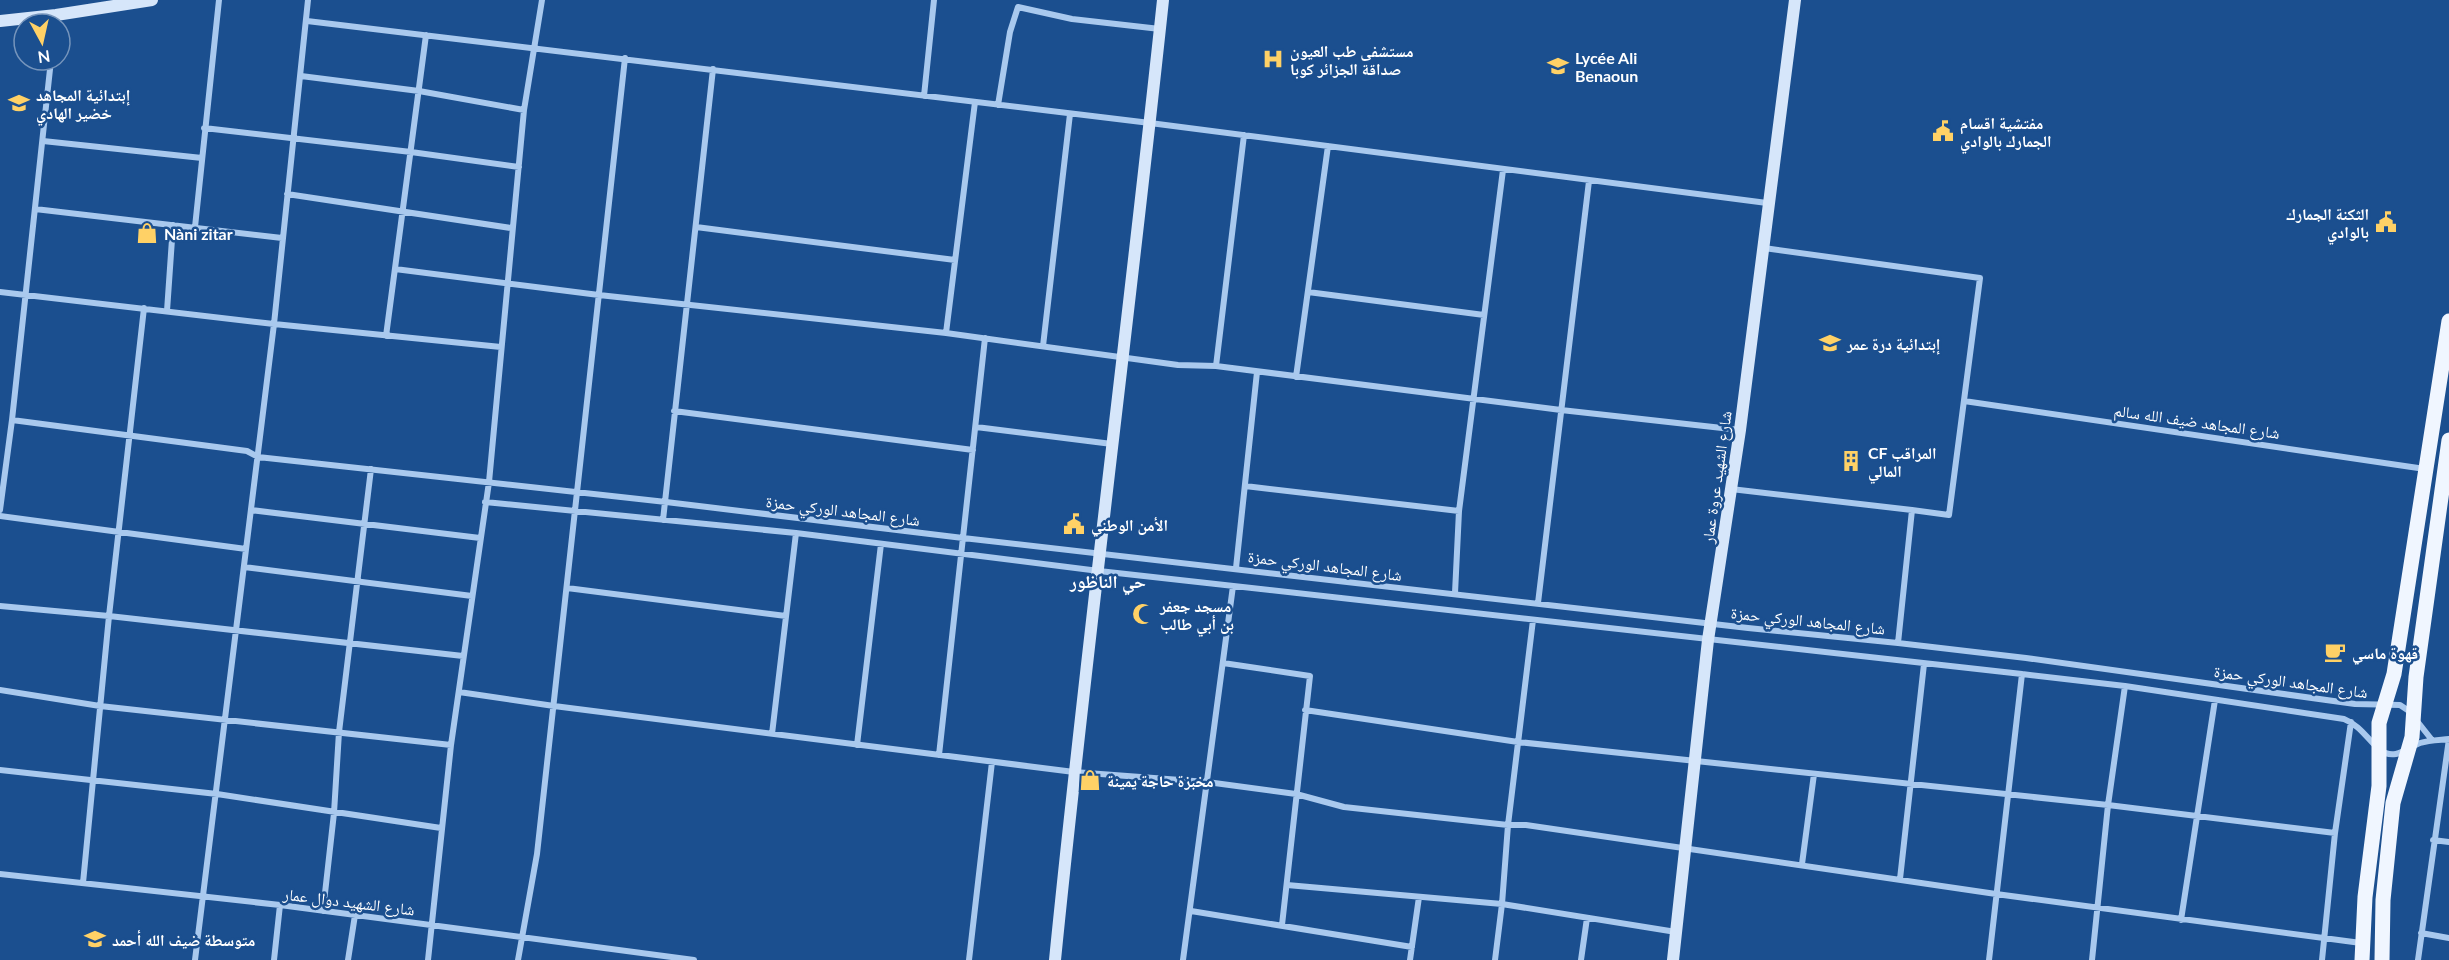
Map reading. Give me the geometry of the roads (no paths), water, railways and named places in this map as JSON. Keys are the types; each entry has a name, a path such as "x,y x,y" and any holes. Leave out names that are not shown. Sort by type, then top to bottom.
{"main road":[{"path":"2362,960 2365,897 2379,786 2379,723 2394,674 2449,321"},
{"path":"2382,960 2383,900 2392,813 2410,749 2423,620 2449,440"}],"street":[{"path":"72,17 152,0"},
{"path":"195,226 219,0"},
{"path":"195,960 274,324 308,0"},
{"path":"428,960 451,745 489,482 524,110 542,0"},
{"path":"924,96 934,0"},
{"path":"1055,960 1074,772 1101,554 1163,0"},
{"name":"شارع الشهيد عروة عمار","path":"1676,960 1676,932 1708,640 1740,430 1767,203 1795,0"},
{"path":"998,105 1010,32 1018,3 1072,19 1160,29"},
{"path":"307,21 1150,123 1767,203"},
{"path":"386,336 405,211 426,35"},
{"path":"518,960 537,854 567,588 573,510 625,58"},
{"path":"663,520 713,69"},
{"path":"0,510 50,72"},
{"path":"301,76 419,91 524,110"},
{"path":"946,333 975,102"},
{"path":"1043,346 1070,114"},
{"path":"204,128 519,167"},
{"path":"1216,366 1244,135"},
{"path":"43,141 202,158"},
{"path":"1296,377 1328,146"},
{"path":"1455,594 1459,512 1503,170"},
{"path":"1538,603 1589,181"},
{"path":"287,194 512,228"},
{"path":"35,209 282,238"},
{"path":"167,311 173,225"},
{"path":"696,227 955,260"},
{"path":"1731,489 1949,515 1980,278 1762,248"},
{"path":"395,269 599,295 946,333 1178,364 1216,366 1561,410 1740,430"},
{"path":"0,292 274,324 501,347"},
{"path":"1308,292 1484,315"},
{"path":"82,883 109,615 144,308"},
{"path":"939,755 985,338"},
{"path":"1236,568 1257,372"},
{"name":"شارع المجاهد ضيف الله سالم","path":"1964,401 2426,469"},
{"path":"674,411 973,450"},
{"name":"شارع المجاهد الوركي حمزة","path":"12,420 247,451 258,457 2026,658 2355,704 2400,705 2413,715"},
{"path":"976,427 1113,444"},
{"path":"323,911 334,813 339,732 371,469"},
{"path":"1245,486 1459,512"},
{"name":"شارع المجاهد الوركي حمزة","path":"485,502 796,533 1099,571 2125,686 2337,718 2351,722 2380,749"},
{"path":"251,510 480,538"},
{"path":"1898,643 1912,510"},
{"path":"0,516 246,549"},
{"path":"772,734 796,533"},
{"path":"856,745 881,544"},
{"path":"244,567 472,596"},
{"path":"1184,960 1233,586"},
{"path":"567,588 786,616"},
{"path":"0,606 109,615 463,656"},
{"path":"1495,960 1508,825 1533,620"},
{"path":"1223,663 1310,676 1282,925"},
{"path":"1900,879 1924,664"},
{"path":"1989,960 2022,674"},
{"path":"2092,960 2108,805 2125,686"},
{"path":"0,690 100,706 451,745"},
{"path":"459,692 1074,772 1208,782 1296,794 1344,807 1526,825 1996,894 2362,943"},
{"path":"2181,920 2215,699"},
{"path":"1305,710 1518,742 2108,805 2335,833"},
{"path":"2413,715 2432,740"},
{"path":"2322,960 2335,833 2351,722"},
{"path":"2380,749 2395,754 2432,740 2449,739 2433,840 2418,960"},
{"path":"969,960 992,762"},
{"path":"0,770 217,794 441,828"},
{"path":"1802,864 1814,774"},
{"path":"2433,840 2449,842"},
{"name":"شارع الشهيد دوال عمار","path":"0,874 280,905 694,960"},
{"path":"1287,885 1502,904 1676,932"},
{"path":"1410,960 1419,897"},
{"path":"274,960 280,905"},
{"path":"1191,911 1412,947"},
{"path":"348,960 355,915"},
{"path":"1581,960 1587,918"},
{"path":"2421,933 2449,938"},
{"path":"629,960 631,950"}],"place":[{"name":"مستشفى طب العيون صداقة الجزائر كوبا","path":"1273,59"},
{"name":"Lycée Ali Benaoun","path":"1558,66"},
{"name":"إبتدائية المجاهد خضير الهادي","path":"19,103"},
{"name":"مفتشية اقسام الجمارك بالوادي","path":"1943,131"},
{"name":"الثكنة الجمارك بالوادي","path":"2386,222"},
{"name":"Nàni zitar","path":"147,233"},
{"name":"إبتدائية درة عمر","path":"1830,343"},
{"name":"CF المراقب المالي","path":"1851,461"},
{"name":"الأمن الوطني","path":"1074,524"},
{"name":"مسجد جعفر بن أبي طالب","path":"1143,614"},
{"name":"قهوة ماسي","path":"2335,652"},
{"name":"مخبزة حاجة يمينة","path":"1090,780"},
{"name":"متوسطة ضيف الله أحمد","path":"95,939"}],"district":[{"name":"حي الناظور","path":"1108,581"}]}
